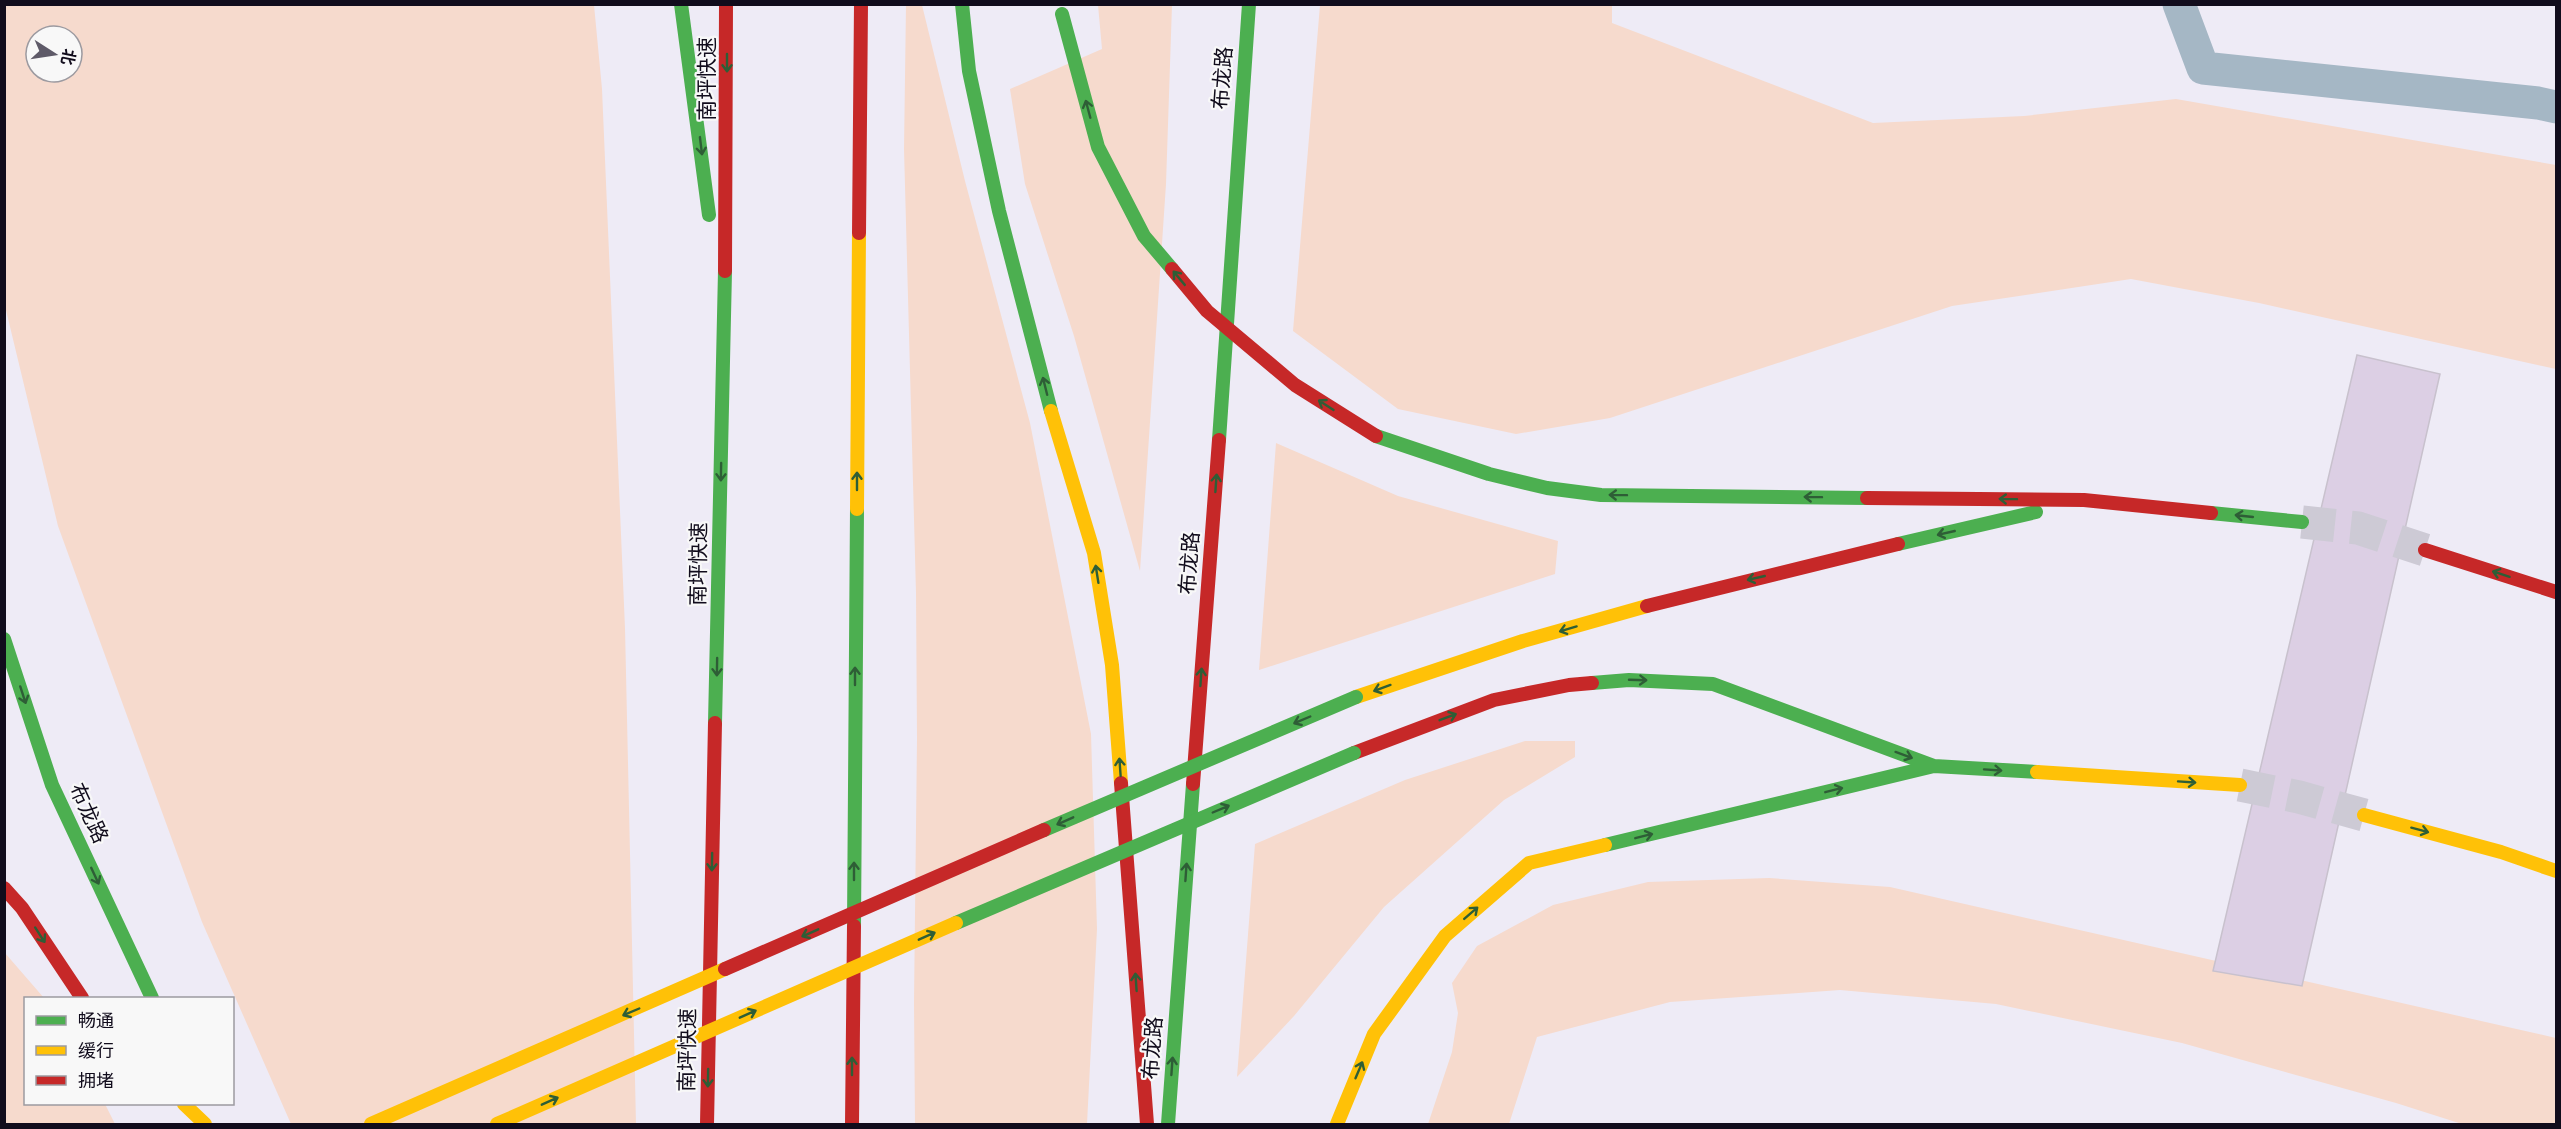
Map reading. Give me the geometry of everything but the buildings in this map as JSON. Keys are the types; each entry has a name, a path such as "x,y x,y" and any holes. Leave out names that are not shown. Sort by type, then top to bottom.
{"main road":[{"path":"681,4 714,254 722,414"},
{"name":"南坪快速","path":"707,1125 727,155 726,4"},
{"path":"852,1125 861,4"},
{"path":"962,4 969,71 999,211 1056,430 1095,564 1112,665 1147,1125"},
{"name":"布龙路","path":"1168,1125 1249,4"},
{"path":"1062,8 1098,147 1144,236 1207,310 1295,385 1376,436 1489,474 1547,488 1600,495 2084,500 2302,522"},
{"path":"371,1125 1079,815 1356,698 1432,669 1654,603 2084,500"},
{"path":"2425,550 2556,592"},
{"name":"布龙路","path":"4,639 52,785 151,997"},
{"path":"496,1125 1071,873 1354,753 1494,700 1569,685 1629,680 1713,684 1934,766 2240,785"},
{"path":"1337,1125 1374,1034 1445,936 1529,863 1934,766"},
{"path":"2364,815 2501,852 2556,871"},
{"path":"4,888 22,908 81,997"},
{"path":"185,1105 205,1125"},
{"path":"200,1105 210,1125"}],"street":[{"path":"2179,4 2203,68 2538,103 2556,107"}],"shaded area":[{"path":"4,5 594,5 602,89 625,628 636,1124 291,1124 202,922 58,526 5,306"},
{"path":"906,5 922,5 965,181 1030,423 1091,734 1097,929 1087,1124 915,1124 916,593 904,149"},
{"path":"1098,5 1172,5 1166,184 1140,571 1074,336 1025,184 1010,89 1102,49"},
{"path":"1320,5 1612,5 1612,23 1873,123 2024,116 2176,99 2556,165 2556,369 2259,303 2131,279 1952,306 1610,418 1516,434 1398,409 1293,331"},
{"path":"1276,443 1398,496 1558,541 1555,574 1259,670"},
{"path":"1525,741 1575,741 1575,757 1504,800 1384,907 1294,1016 1237,1077 1255,844 1405,780"},
{"path":"1769,878 1890,887 2556,1038 2556,1124 2462,1124 2396,1103 2182,1043 1996,1004 1840,990 1670,1002 1537,1037 1509,1124 1428,1124 1452,1052 1458,1013 1452,983 1477,946 1553,905 1648,882"},
{"path":"5,953 43,997 24,997 24,1105 106,1105 115,1124 5,1124"}],"tunnel":[{"path":"2302,522 2358,528 2425,550"},
{"path":"2240,785 2299,797 2364,815"}],"traffic: fast":[{"path":"681,4 709,215"},
{"path":"962,4 969,71 999,211 1051,411"},
{"path":"1219,440 1249,4"},
{"path":"1062,14 1098,147 1144,236 1172,269"},
{"path":"715,723 725,271"},
{"path":"1376,436 1489,474 1547,488 1601,495 1867,498"},
{"path":"854,926 857,509"},
{"path":"1898,544 2036,512"},
{"path":"2211,513 2302,522"},
{"path":"4,639 52,785 152,997"},
{"path":"1592,683 1629,680 1713,684 1934,766 2037,772"},
{"path":"1044,830 1356,697"},
{"path":"956,923 1354,753"},
{"path":"1605,845 1934,766"},
{"path":"1168,1124 1193,784"}],"traffic: slow":[{"path":"857,509 859,233"},
{"path":"1051,411 1094,553 1112,665 1121,783"},
{"path":"1356,697 1523,641 1647,606"},
{"path":"2037,772 2240,785"},
{"path":"2364,815 2501,852 2556,871"},
{"path":"1337,1124 1374,1034 1445,936 1529,863 1605,845"},
{"path":"497,1124 956,923"},
{"path":"371,1124 725,969"},
{"path":"185,1105 205,1124"}],"traffic: jam":[{"path":"725,271 726,4"},
{"path":"859,233 861,4"},
{"path":"1172,269 1207,311 1295,385 1376,436"},
{"path":"1193,784 1219,440"},
{"path":"1867,498 2084,500 2211,513"},
{"path":"1647,606 1898,544"},
{"path":"2425,550 2556,592"},
{"path":"1354,753 1494,700 1569,685 1592,683"},
{"path":"707,1124 715,723"},
{"path":"1121,783 1147,1124"},
{"path":"725,969 1044,830"},
{"path":"4,888 22,908 81,997"},
{"path":"852,1124 854,926"}]}
